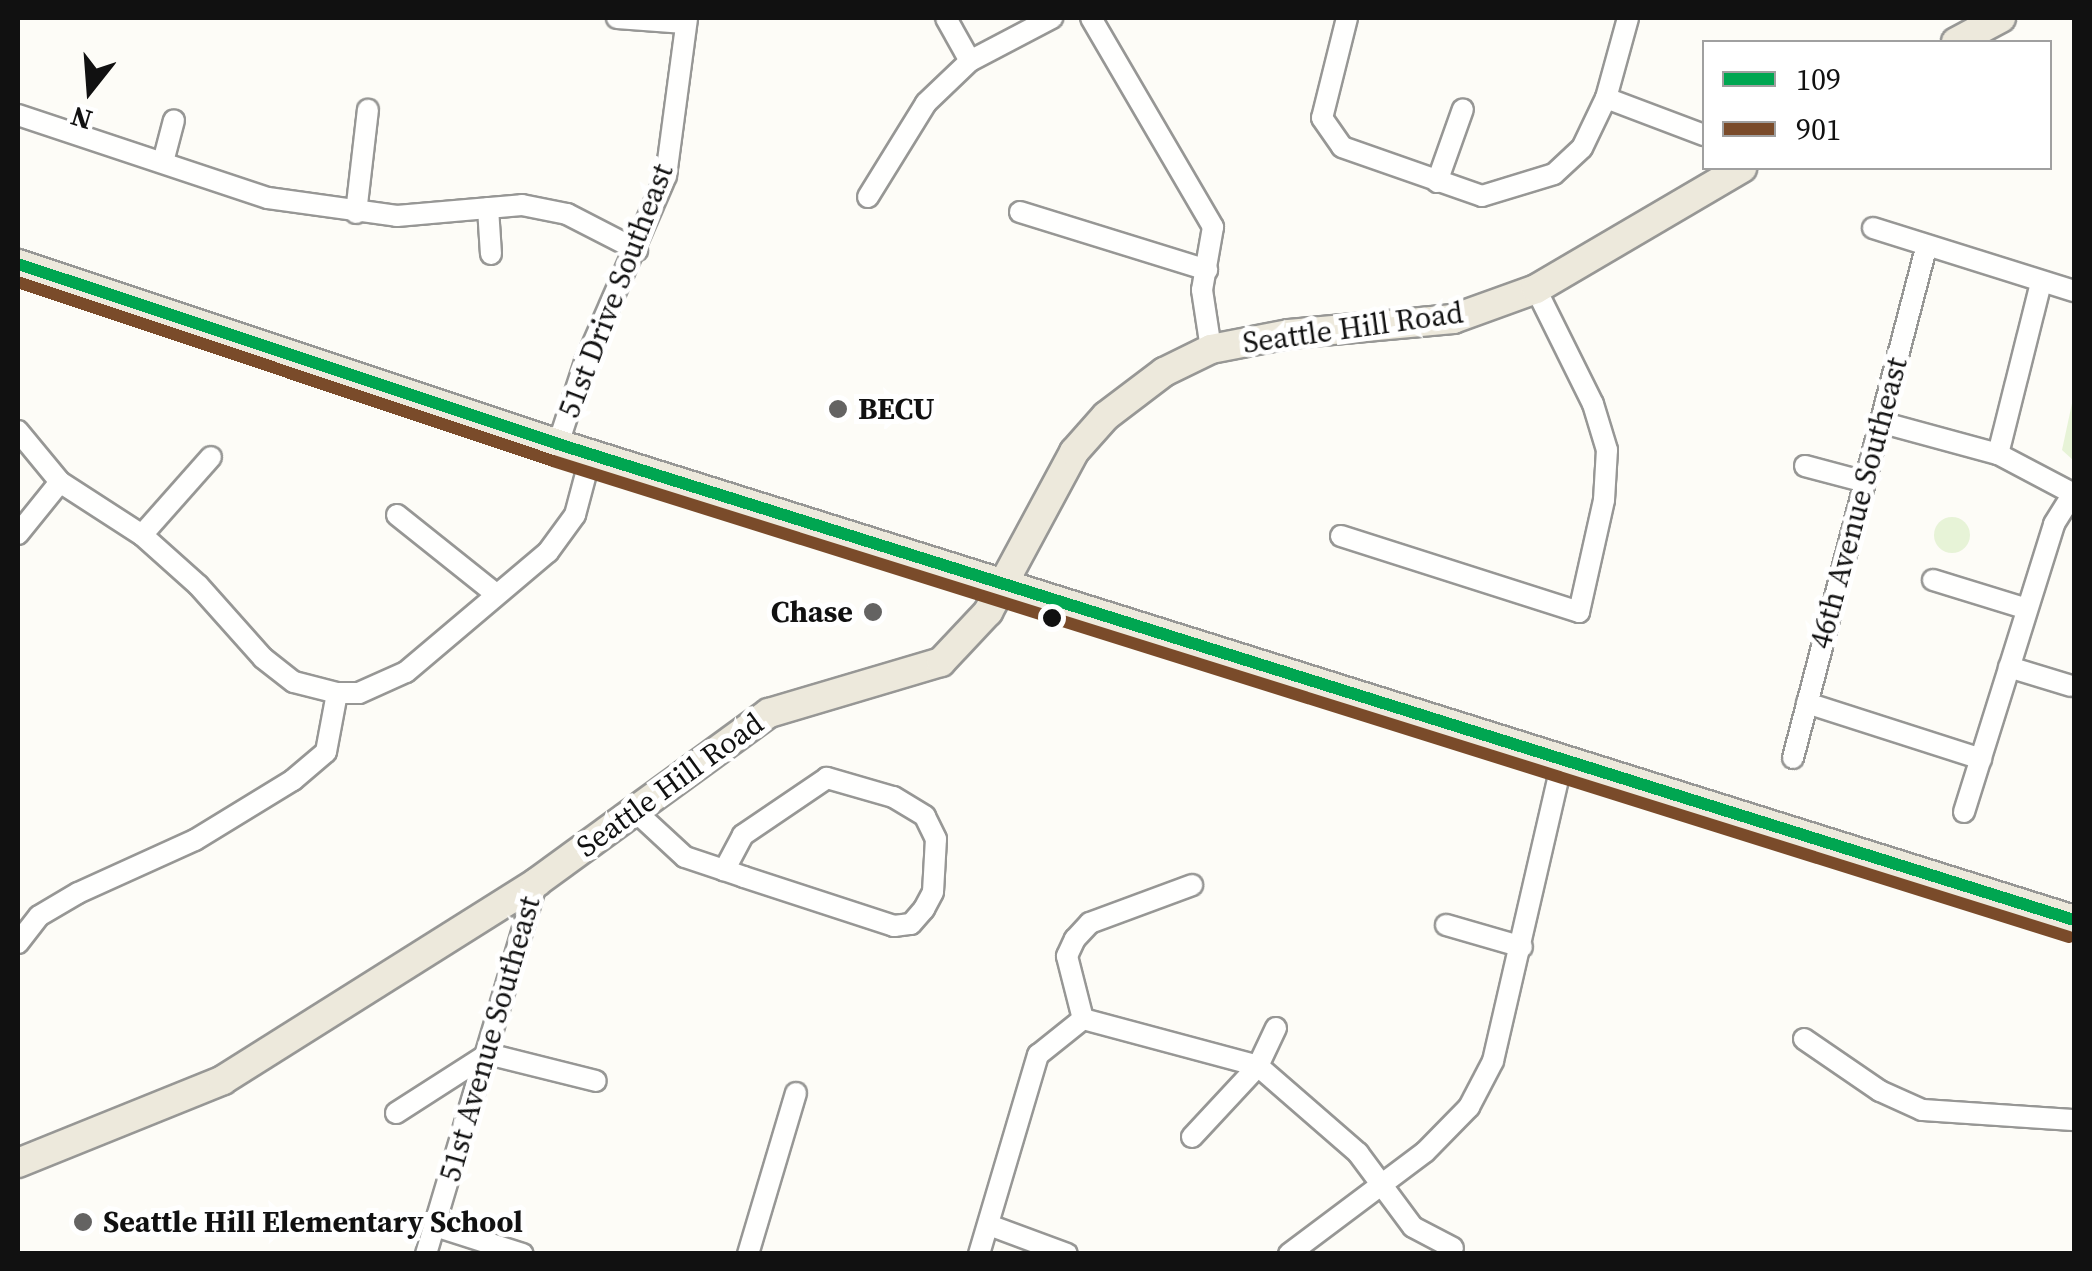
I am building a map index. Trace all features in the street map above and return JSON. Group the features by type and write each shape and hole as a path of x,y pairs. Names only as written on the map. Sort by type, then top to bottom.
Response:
{"main road":[{"path":"1960,40 2001,18"},
{"name":"Seattle Hill Road","path":"18,1163 223,1080 536,882 769,712 941,662 965,641 1006,582 1040,508 1095,428 1164,372 1211,350 1289,334 1453,320 1536,289 1732,170"},
{"path":"18,264 558,444 592,451 1006,582 1562,763 2074,920"}],"street":[{"path":"616,18 686,20"},
{"path":"946,18 970,62"},
{"path":"868,197 907,128 970,62 1052,18"},
{"path":"1091,18 1198,190 1214,227 1202,290 1211,350"},
{"path":"1347,18 1322,118 1342,147 1482,196 1554,174 1582,148 1606,98 1628,18"},
{"name":"51st Drive Southeast","path":"558,444 585,362 666,176 686,20"},
{"path":"1606,98 1702,134"},
{"path":"1438,182 1463,109"},
{"path":"356,213 368,110"},
{"path":"18,115 268,198 356,213 488,208 568,214 637,250"},
{"path":"164,162 174,120"},
{"path":"488,208 491,254"},
{"path":"1020,212 1207,270"},
{"path":"1873,228 2074,292"},
{"name":"46th Avenue Southeast","path":"1793,758 1926,248"},
{"path":"1998,454 2041,282"},
{"path":"1341,536 1579,612 1604,500 1608,450 1593,404 1536,289"},
{"path":"1880,422 1998,454 2074,493 2054,524 1964,812"},
{"path":"18,431 60,482 142,534 263,658 294,682 337,692 326,752 293,780 194,840 78,892 39,916 18,943"},
{"name":"51st Drive Southeast","path":"337,692 360,692 406,672 548,552 575,515 592,451"},
{"path":"142,534 211,457"},
{"path":"1805,466 1865,482"},
{"path":"18,534 60,482"},
{"path":"397,516 496,594"},
{"path":"1934,580 2027,609"},
{"path":"2009,667 2071,686"},
{"path":"1807,703 1981,759"},
{"path":"1289,1254 1425,1152 1470,1107 1493,1061 1562,763"},
{"path":"634,810 686,857 724,870 894,926 911,924 933,892 933,826 893,796 840,778 814,782 743,835 724,870"},
{"name":"51st Avenue Southeast","path":"426,1254 536,882"},
{"path":"1083,1019 1067,956 1075,940 1090,922 1192,885"},
{"path":"1446,925 1522,946"},
{"path":"1083,1019 1258,1066 1382,1182 1413,1227 1453,1248"},
{"path":"979,1254 1038,1055 1083,1019"},
{"path":"1192,1137 1258,1066 1276,1028"},
{"path":"1804,1039 1880,1091 1922,1110 2074,1120"},
{"path":"396,1113 488,1054 596,1081"},
{"path":"748,1254 796,1093"},
{"path":"435,1226 523,1254"},
{"path":"989,1226 1067,1254"}],"green space":[{"path":"2074,394 2074,461 2062,450"},
{"path":"1952,517 1964,523 1970,535 1964,547 1952,553 1940,547 1934,535 1940,523"}],"transit line":[{"name":"109","path":"18,264 558,444 2074,920"},
{"name":"901","path":"18,282 553,461 2069,937"}],"place":[{"name":"BECU","path":"838,409"},
{"name":"Chase","path":"873,612"},
{"name":"Seattle Hill Elementary School","path":"83,1222"}]}
